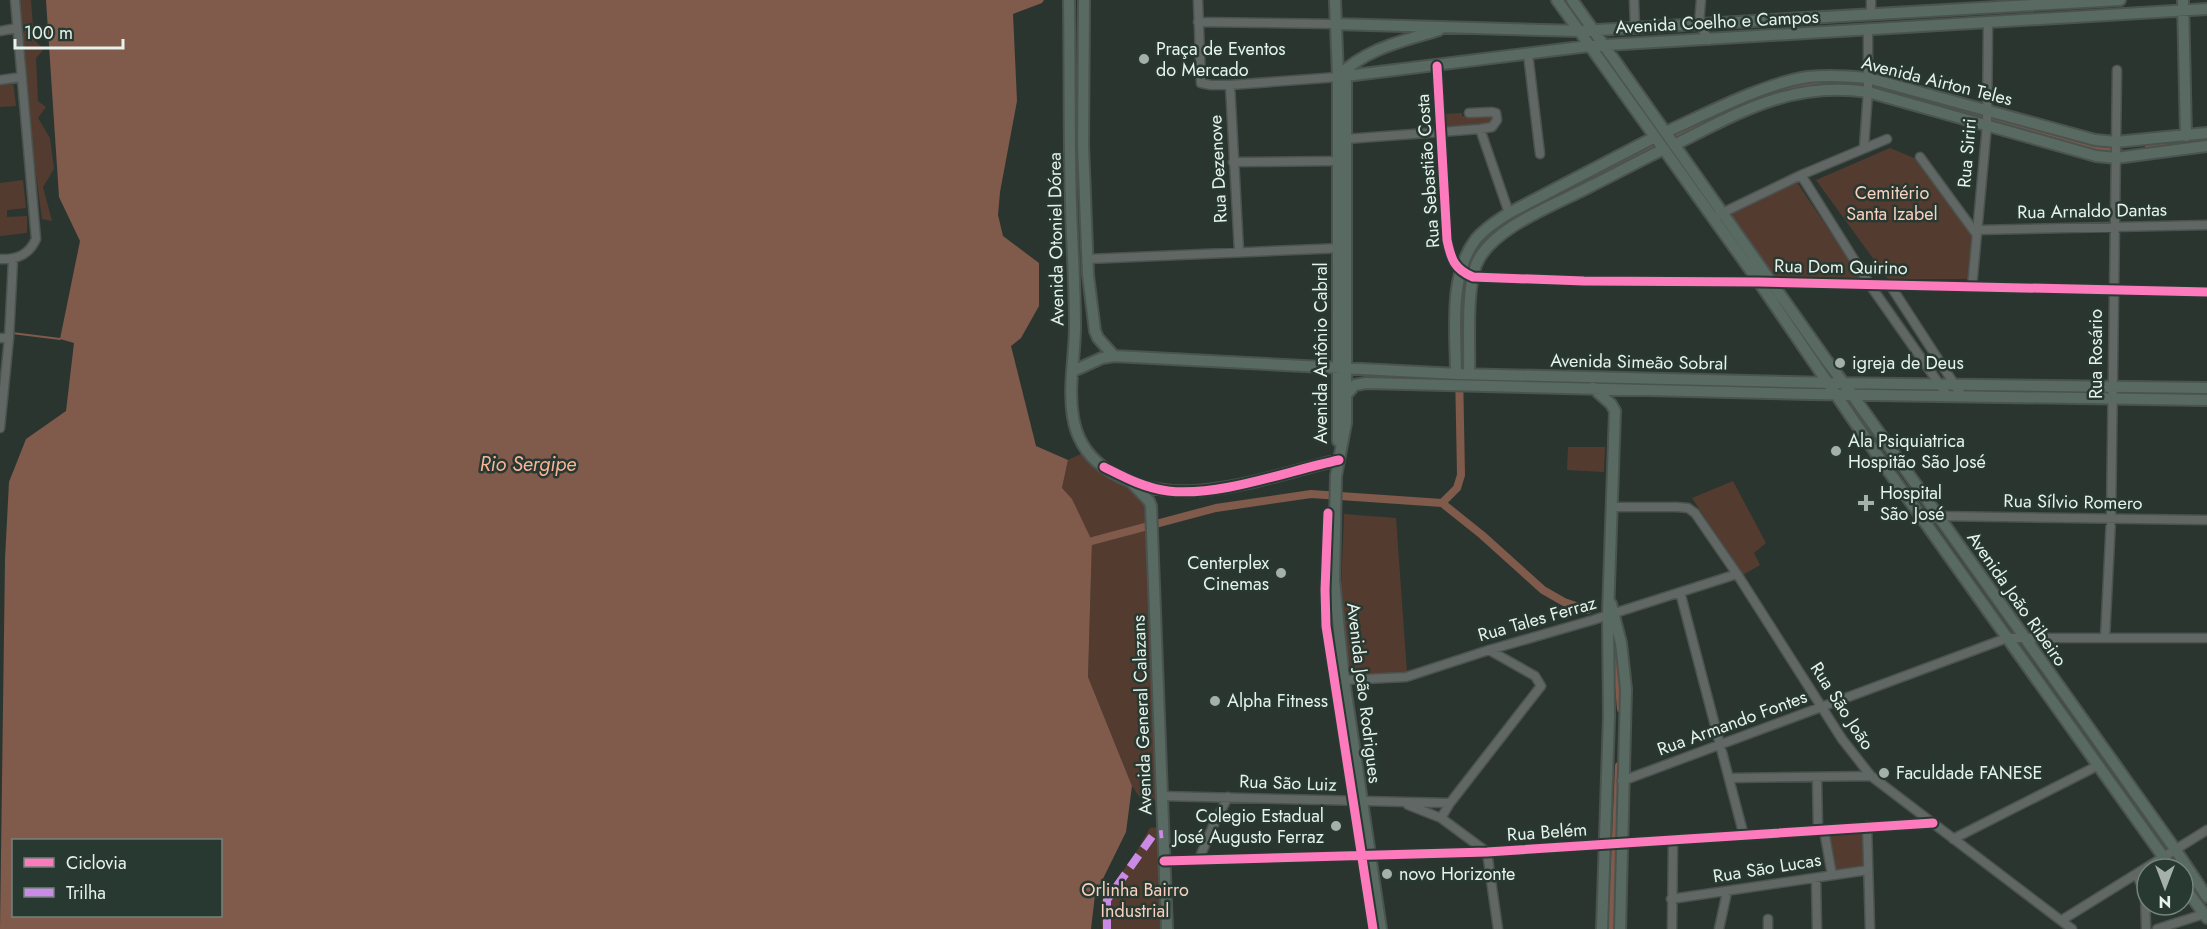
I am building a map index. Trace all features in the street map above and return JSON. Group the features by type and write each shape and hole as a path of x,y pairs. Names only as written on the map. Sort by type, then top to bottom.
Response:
{"main road":[{"name":"Avenida Otoniel Dórea","path":"1069,0 1075,326 1072,403 1076,430 1087,451 1104,467 1128,480"},
{"name":"Avenida Otoniel Dórea","path":"1084,0 1083,145 1088,259 1095,332 1114,356"},
{"path":"1335,0 1335,24 1342,76"},
{"path":"1557,0 1589,46 1665,141"},
{"path":"1572,0 1604,45 1665,141"},
{"name":"Avenida Coelho e Campos","path":"1335,24 1580,31 1871,14 1990,3 2120,0"},
{"path":"2183,5 2186,136"},
{"name":"Avenida Coelho e Campos","path":"1342,76 1589,46 1988,22 2183,5 2207,9"},
{"path":"1342,76 1349,66 1365,55 1450,27"},
{"name":"Avenida Antônio Cabral","path":"1341,248 1346,139 1342,76"},
{"name":"Avenida Antônio Cabral","path":"1339,460 1341,248 1338,161 1342,76"},
{"name":"Avenida Airton Teles","path":"1461,379 1472,276 1481,255 1496,239 1528,218 1723,106 1791,81 1807,77 1837,76 1868,79 2085,139 2116,144 2207,132"},
{"name":"Avenida Airton Teles","path":"1461,379 1457,297 1461,271 1476,239 1491,225 1509,213 1665,141 1790,94 1830,89 1868,92 2096,156 2116,157 2207,146"},
{"name":"Avenida João Ribeiro","path":"1665,141 1717,215 1759,282 1835,394 2163,857"},
{"name":"Avenida João Ribeiro","path":"1717,215 1771,282 1851,393 2207,897"},
{"name":"Avenida Simeão Sobral","path":"1073,371 1102,358 1114,356 1623,389 1962,396 2113,393 2207,388"},
{"name":"Avenida Antônio Cabral","path":"1339,460 1346,423 1341,369"},
{"name":"Avenida Simeão Sobral","path":"1345,396 1350,389 1362,383 1414,384 1461,379 1670,379 1955,385 2207,400"},
{"path":"1623,389 1635,383 1660,383 1670,379"},
{"path":"1593,388 1611,404 1615,411"},
{"name":"Avenida Simeão Sobral","path":"1611,614 1609,600 1615,411 1623,389"},
{"path":"1128,480 1167,490 1207,490 1339,460"},
{"name":"Avenida João Rodrigues","path":"1339,460 1336,476 1334,580 1344,680 1381,929"},
{"name":"Avenida General Calazans","path":"1128,480 1150,503 1152,526 1167,929"},
{"path":"1611,614 1622,643 1626,688 1620,844 1620,929"},
{"path":"1603,921 1611,614"},
{"path":"2195,901 2206,915"},
{"path":"1603,921 1619,906"}],"street":[{"path":"0,259 13,260 24,255 32,248 36,239 15,0"},
{"path":"1198,0 1201,83 1230,85 1342,76"},
{"path":"1634,0 1635,27"},
{"path":"1701,0 1699,24 1708,40"},
{"path":"1871,0 1871,14"},
{"name":"Avenida Coelho e Campos","path":"1198,22 1335,24"},
{"name":"Rua Siriri","path":"1972,287 1987,124 1988,22"},
{"path":"0,31 17,28"},
{"path":"1864,147 1868,92 1868,30"},
{"path":"1528,54 1540,154"},
{"name":"Rua Sebastião Costa","path":"1437,66 1447,240 1452,259 1461,271"},
{"name":"Rua Rosário","path":"2105,638 2113,393 2112,289 2117,70"},
{"path":"0,80 21,76"},
{"name":"Rua Dezenove","path":"1230,85 1239,251"},
{"path":"1346,139 1480,129 1495,125 1497,120 1496,113 1469,113"},
{"path":"1480,129 1509,213"},
{"path":"1717,215 1801,175 1887,139"},
{"path":"1920,158 1977,232"},
{"path":"1233,162 1338,161"},
{"path":"1801,175 1870,285 1947,395"},
{"name":"Rua Arnaldo Dantas","path":"1977,232 2207,225"},
{"path":"1088,259 1341,248"},
{"path":"0,428 13,260"},
{"name":"Rua Dom Quirino","path":"1461,271 1472,276 1584,281 1771,282 2207,292"},
{"path":"1890,285 1962,396"},
{"path":"0,328 8,334"},
{"name":"Rua São João","path":"1612,507 1688,508 1697,516 1737,574 1850,751 1871,776 2072,929"},
{"path":"1925,522 1938,516"},
{"name":"Rua Sílvio Romero","path":"1938,516 2207,520"},
{"name":"Rua Tales Ferraz","path":"1344,680 1406,677 1737,574"},
{"path":"1680,592 1744,836"},
{"name":"Rua Armando Fontes","path":"1622,782 2007,638 2207,638"},
{"path":"1441,818 1450,803 1540,690 1541,682 1535,676 1489,650"},
{"path":"1953,838 2099,765"},
{"path":"1730,778 1871,776"},
{"path":"1817,778 1821,830 1832,875"},
{"name":"Rua São Luiz","path":"1161,796 1450,803"},
{"path":"1199,859 1228,797"},
{"path":"1401,802 1441,818 1487,852 1498,929"},
{"name":"Rua Belém","path":"1164,861 1487,852 1933,823"},
{"path":"1867,826 1870,929"},
{"path":"2163,857 2207,830"},
{"path":"1672,929 1673,841"},
{"name":"Rua São Lucas","path":"1671,899 1868,870"},
{"path":"2062,920 2135,875"},
{"path":"1816,878 1817,929"},
{"path":"1719,929 1727,892"},
{"path":"2157,929 2206,915"},
{"path":"1768,919 1768,929"}],"green space":[{"path":"18,0 31,0 34,40 44,49 36,58 38,101 46,107 38,118 50,138 54,169 43,187 52,221 42,219 32,145"},
{"path":"13,82 16,106 0,107 0,84"},
{"path":"1462,113 1462,116 1494,114 1495,124 1445,129 1443,114"},
{"name":"Cemitério Santa Izabel","path":"1890,148 1921,161 1973,238 1970,279 1888,279 1816,180"},
{"path":"23,180 26,208 7,210 7,217 27,216 27,233 0,236 0,183"},
{"path":"1796,181 1862,279 1776,277 1731,214"},
{"path":"1568,447 1605,447 1604,472 1567,470"},
{"path":"1087,451 1149,501 1161,796 1146,807 1132,786 1088,677 1092,541 1062,488 1068,460"},
{"path":"1733,481 1766,543 1754,553 1760,565 1743,575 1692,498"},
{"path":"1344,514 1396,518 1407,673 1351,673 1341,591"},
{"name":"Orlinha Bairro Industrial","path":"1158,827 1163,929 1102,929 1100,902 1135,854 1150,828"},
{"path":"1865,832 1867,869 1830,873 1826,837"}],"water":[{"name":"Rio Sergipe","path":"46,0 1044,0 1042,3 1013,14 1017,101 1000,192 998,215 1003,236 1039,263 1039,306 1021,338 1011,346 1036,446 1068,460 1062,488 1072,499 1092,541 1088,677 1132,786 1126,832 1095,895 1091,929 0,929 5,559 9,482 26,439 66,411 74,343 60,339 80,241 59,197"}],"waterway":[{"path":"1728,109 1787,87 1821,82 1860,85 1944,104 2101,150 2120,153"},
{"path":"1503,222 1717,114"},
{"path":"2149,148 2207,141"},
{"path":"1475,249 1494,230"},
{"path":"1460,339 1461,294"},
{"path":"12,333 60,339"},
{"path":"1442,503 1457,488 1461,475 1459,369"},
{"path":"1092,541 1216,508 1311,494 1442,503 1482,535 1543,590 1564,602 1588,610"},
{"path":"1615,639 1621,709"},
{"path":"1612,929 1619,766"}],"marked path":[{"path":"1107,929 1107,900 1153,835 1163,834"}],"cycle path":[{"path":"1437,66 1447,240 1454,263 1461,271 1473,277 2207,292"},
{"path":"1104,467 1134,482 1168,491 1188,492 1231,487 1339,460"},
{"path":"1328,513 1326,626 1373,929"},
{"path":"1164,861 1487,852 1933,823"}],"place":[{"name":"Praça de Eventos do Mercado","path":"1144,59"},
{"name":"igreja de Deus","path":"1840,363"},
{"name":"Ala Psiquiatrica Hospitão São José","path":"1836,451"},
{"name":"Hospital São José","path":"1866,503"},
{"name":"Centerplex Cinemas","path":"1281,573"},
{"name":"Alpha Fitness","path":"1215,701"},
{"name":"Faculdade FANESE","path":"1884,773"},
{"name":"Colegio Estadual José Augusto Ferraz","path":"1336,826"},
{"name":"novo Horizonte","path":"1387,874"}]}
